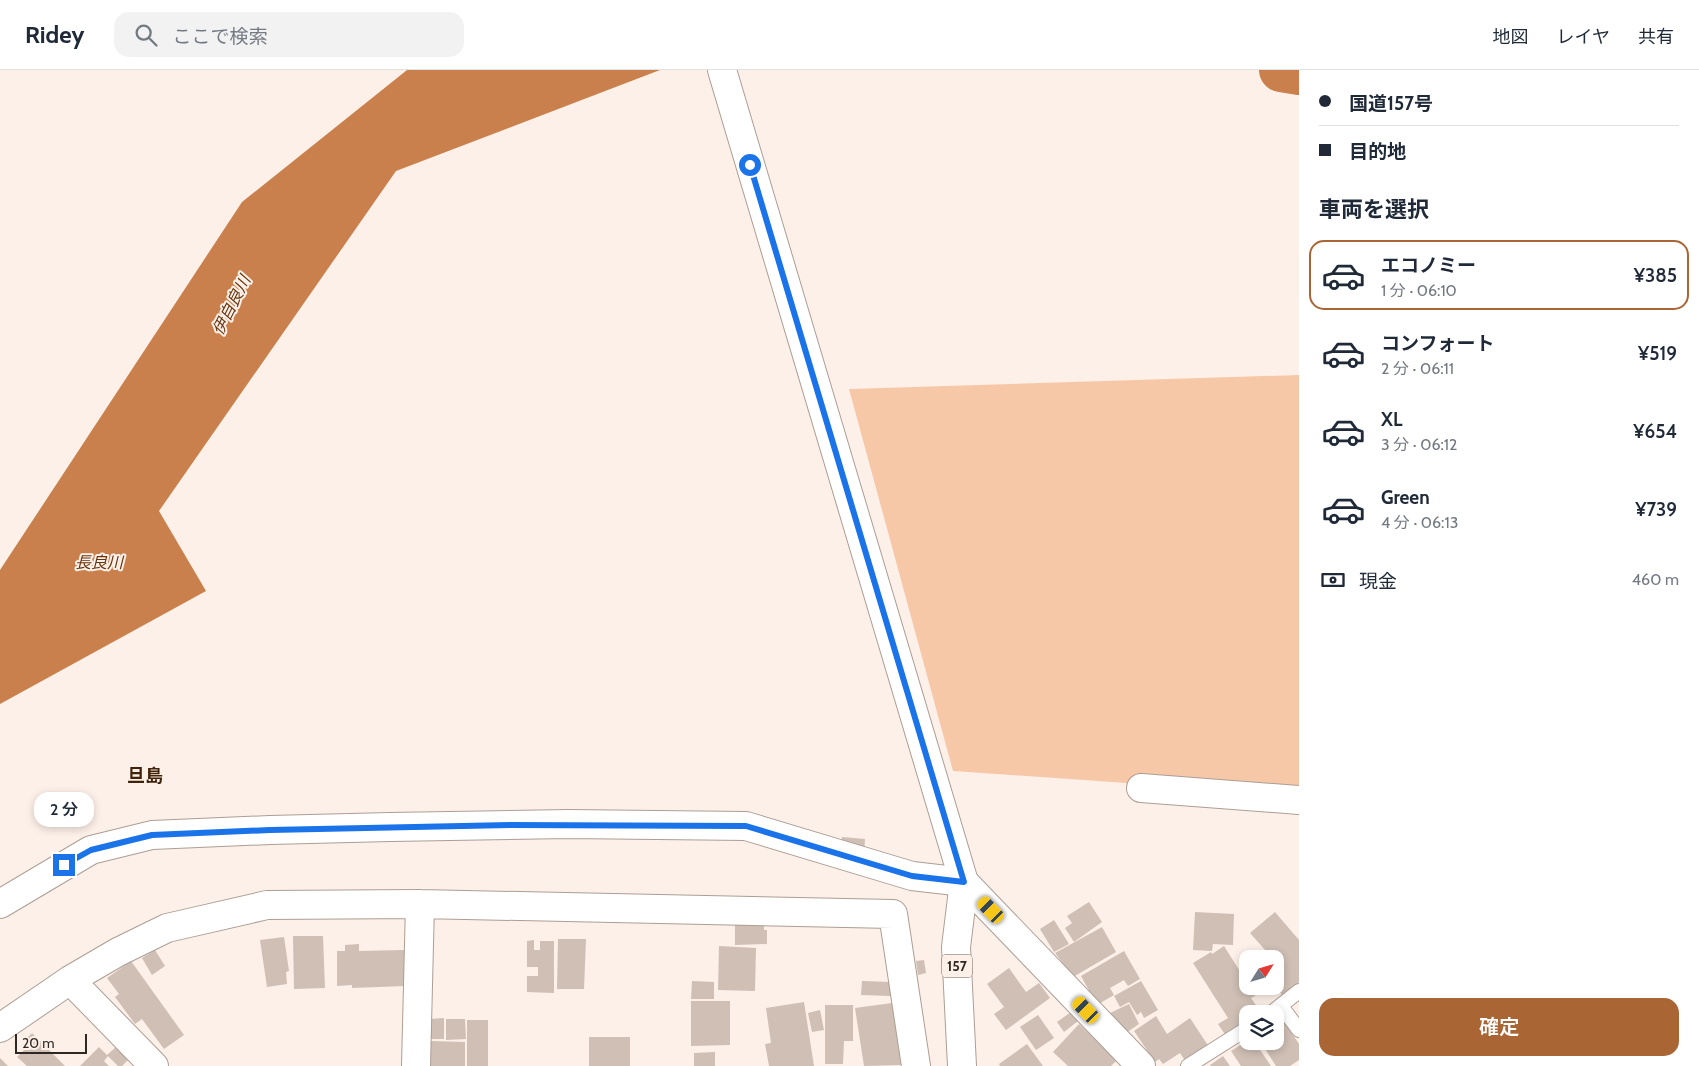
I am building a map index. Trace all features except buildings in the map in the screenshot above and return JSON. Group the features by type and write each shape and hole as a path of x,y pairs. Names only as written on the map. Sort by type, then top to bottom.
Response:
{"main road":[{"name":"157","path":"722,70 961,874 956,948 962,1066"},
{"path":"1141,788 1299,800"},
{"path":"0,904 91,850 152,835 340,828 569,824 746,826 912,876 961,874 1140,1066"},
{"path":"416,1066 420,904"},
{"path":"0,1028 70,980 118,952 167,928 267,905 420,904 893,914 916,1066"},
{"path":"70,980 154,1066"}],"lane":[{"path":"1281,1005 1299,991"},
{"path":"1284,1018 1299,1030"},
{"path":"1188,1066 1239,1034"}],"shaded area":[{"path":"1299,375 1299,795 953,771 849,389"}],"water":[{"name":"長良川","path":"407,70 660,70 396,171 159,511 206,591 0,704 0,570 242,202"}],"waterway":[{"name":"伊自良川","path":"1281,70 1299,73"}],"district":[{"name":"旦島","path":"145,776"}],"route":[{"path":"64,865 91,850 152,835 270,830 569,824 746,826 912,876 964,882 750,165"}]}
